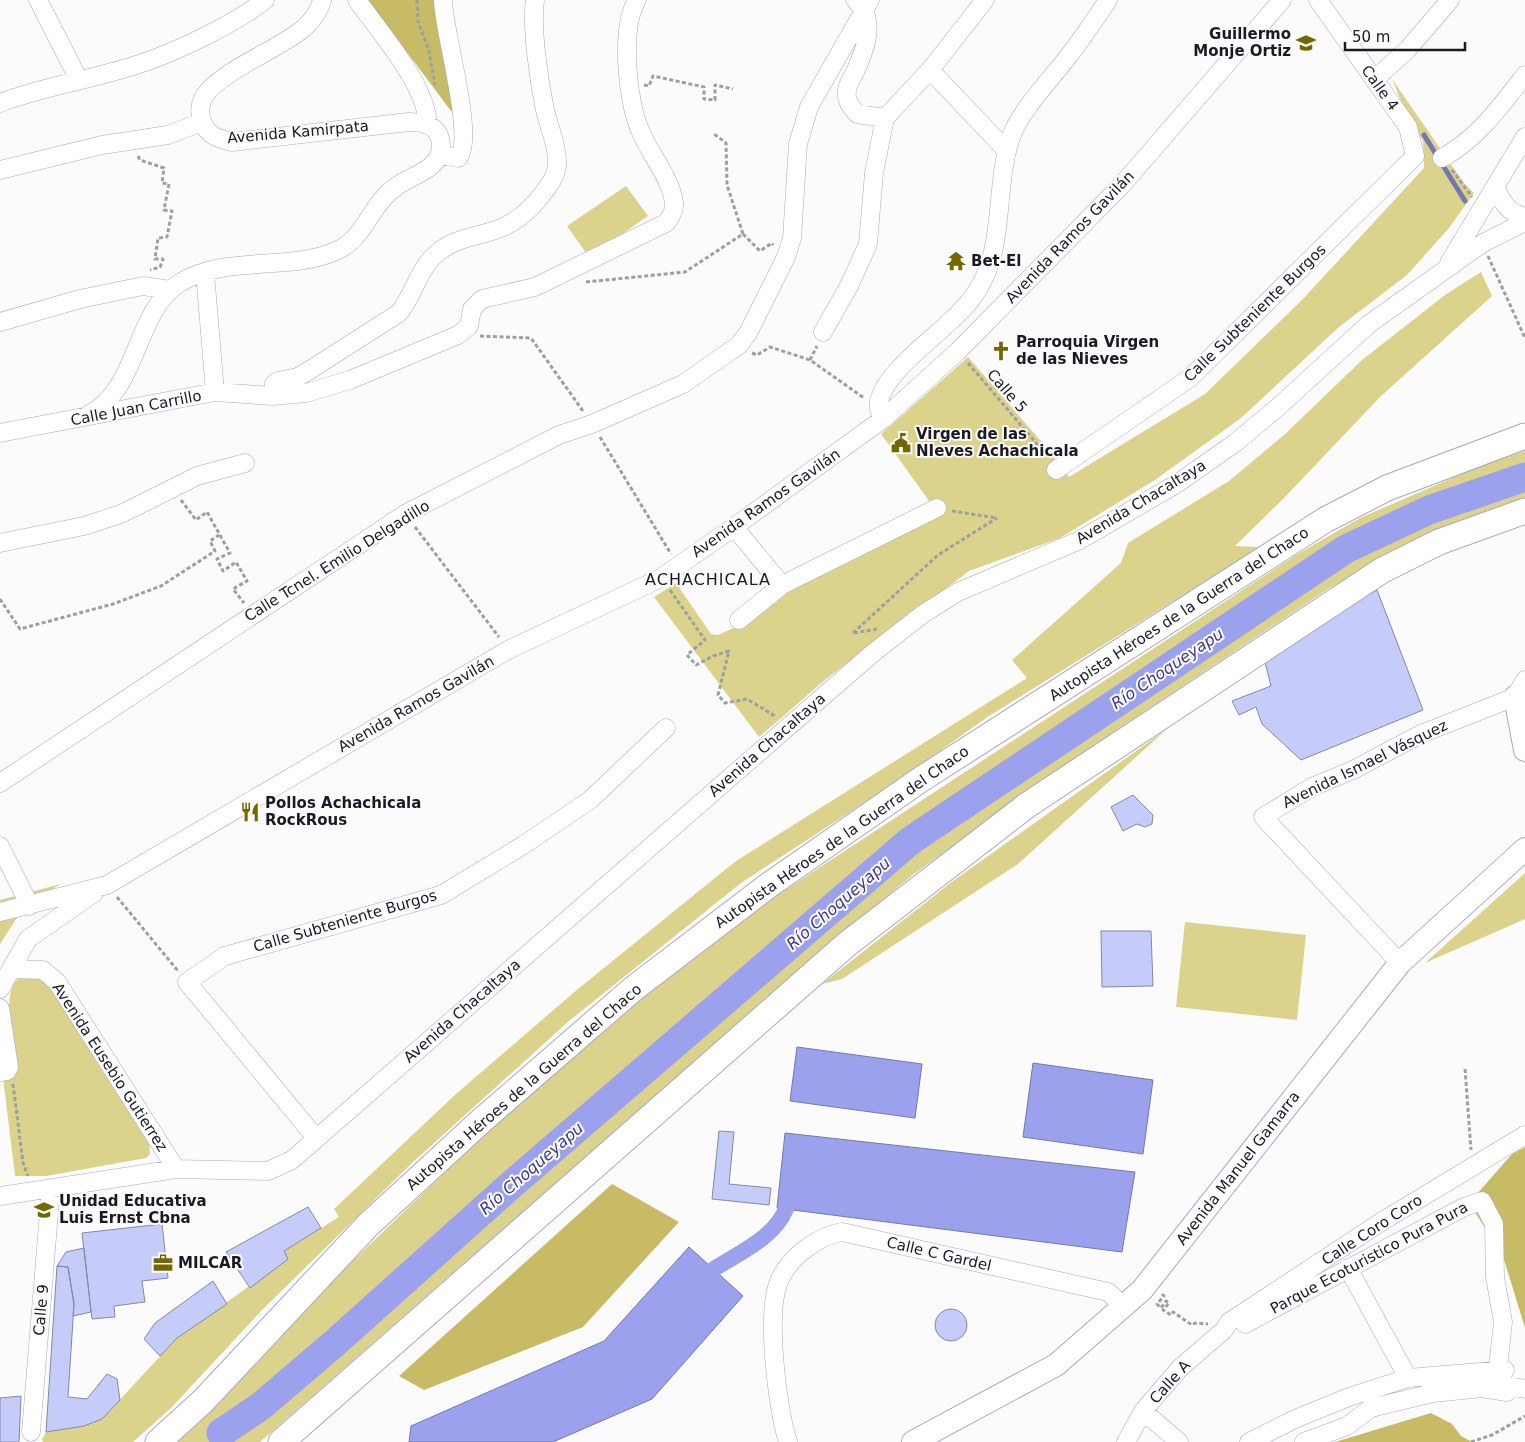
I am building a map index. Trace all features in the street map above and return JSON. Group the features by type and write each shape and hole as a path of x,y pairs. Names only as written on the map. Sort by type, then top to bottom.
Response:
{"highway":[{"name":"Autopista Héroes de la Guerra del Chaco","path":"158,1442 203,1401 368,1224 481,1121 633,989 769,885 920,780 1325,520 1387,488 1525,436"},
{"path":"281,1442 846,945 1026,806 1381,571 1438,542 1525,511"}],"main road":[{"path":"1522,690 1525,750"},
{"name":"Avenida Manuel Gamarra","path":"913,1442 1050,1369 1142,1290 1400,963 1525,849"}],"street":[{"path":"38,0 79,80"},
{"path":"0,103 23,94 137,65 200,38 265,0"},
{"path":"0,170 102,145 168,134 202,122 201,107 205,95 222,79 302,30 319,11 322,0"},
{"path":"82,418 102,408 127,372 158,304 170,290 188,279 205,273 236,267 297,260 340,249 355,238 385,195 406,180 432,166 440,155 441,142 437,132 431,125 423,122 427,117 426,107 416,86 357,0"},
{"path":"440,155 458,158 464,145 456,76 443,0"},
{"path":"273,396 274,384 278,381 298,376 313,368 399,313 409,300 428,261 449,244 468,236 488,232 512,222 540,198 552,182 558,163 541,82 533,13 535,0"},
{"name":"Calle Juan Carrillo","path":"0,433 215,392 273,396 306,393 350,380 458,335 469,326 472,309 482,299 535,286 666,223 674,213 675,203 670,187 639,130 632,105 626,36 632,8 637,0"},
{"path":"823,332 850,284 868,244 874,173 886,118 930,70 985,0"},
{"path":"883,420 879,411 880,401 891,379 957,317 983,282 994,243 1007,151 1012,134 1033,102 1072,52 1108,0"},
{"name":"Avenida Ramos Gavilán","path":"0,912 30,906 107,885 508,650 661,578 734,527 883,420 958,351 1121,186 1282,0"},
{"name":"Calle 4","path":"1318,0 1408,127 1415,156"},
{"path":"1374,80 1408,49 1450,0"},
{"path":"863,3 868,21 864,54 846,90 849,104 858,114 886,118"},
{"name":"Calle Tcnel. Emilio Delgadillo","path":"0,783 405,514 559,435 592,424 683,384 739,345 748,333 786,257 792,238 798,144 809,107 863,3"},
{"path":"930,70 1007,151"},
{"path":"1442,158 1456,150 1488,121 1525,75"},
{"name":"Avenida Kamirpata","path":"202,122 212,136 232,142 423,122"},
{"path":"1444,271 1525,137"},
{"name":"Calle Subteniente Burgos","path":"1056,470 1190,378 1415,156"},
{"path":"1496,187 1504,206 1516,214 1525,217"},
{"name":"Avenida Chacaltaya","path":"0,1196 176,1169 268,1171 292,1160 873,653 958,592 1080,540 1178,483 1235,443 1270,414 1369,324 1483,243 1525,222"},
{"path":"205,273 215,392"},
{"path":"0,322 80,299 143,286 170,290"},
{"path":"0,544 121,514 197,476 246,463"},
{"path":"739,620 782,585 937,508"},
{"path":"734,527 782,585"},
{"name":"Avenida Ismael Vásquez","path":"1400,963 1263,817 1312,787 1353,770 1421,734 1522,690"},
{"name":"Calle Subteniente Burgos","path":"187,982 226,956 441,895 522,846 590,800 666,728"},
{"path":"0,846 30,906"},
{"path":"0,989 22,948 36,932 107,885"},
{"name":"Avenida Eusebio Gutierrez","path":"11,969 43,970 57,982 176,1169"},
{"path":"187,982 316,1138"},
{"path":"0,1008 9,1067 4,1071"},
{"name":"Calle Coro Coro","path":"1224,1330 1230,1322 1381,1222 1525,1135"},
{"name":"Calle 9","path":"31,1432 51,1188"},
{"name":"Parque Ecoturistico Pura Pura","path":"1224,1330 1233,1331 1464,1206 1482,1201 1494,1224 1495,1277 1503,1322 1496,1377"},
{"name":"Calle C Gardel","path":"788,1442 777,1381 774,1337 775,1292 788,1266 800,1254 822,1238 842,1232 1108,1292 1117,1298 1124,1307"},
{"path":"1348,1268 1408,1378"},
{"name":"Calle A","path":"1126,1442 1143,1411 1180,1368 1224,1330"},
{"path":"1249,1442 1294,1419 1349,1396 1408,1378 1496,1377 1525,1388"},
{"path":"1304,1442 1347,1426 1371,1408 1433,1393 1482,1388 1525,1396"},
{"path":"1143,1411 1179,1442"}],"path":[{"path":"418,0 418,21 429,51 435,86"},
{"path":"642,84 649,86 653,76 704,87 704,99 714,100 714,85 733,89"},
{"path":"714,134 726,143 727,185 743,234 760,251 772,243 776,253 786,257"},
{"path":"131,141 140,160 164,168 162,183 169,184 164,210 172,212 167,237 158,238 155,259 163,259 160,267 144,272 143,286"},
{"path":"582,282 685,272 743,234"},
{"path":"1483,243 1525,338"},
{"path":"739,345 757,355 770,347 810,360 862,397 880,401"},
{"name":"Calle 5","path":"958,351 1031,435 1056,470"},
{"path":"172,488 196,520 207,512 230,553 217,559 223,571 236,562 247,581 233,588 252,614"},
{"path":"853,633 938,555 997,518 937,508"},
{"path":"405,514 508,650"},
{"path":"0,599 20,629 113,604 160,586 215,550 210,541 219,535"},
{"path":"661,578 705,640 687,655 696,665 713,656 729,651 718,695 724,703 747,699 789,726"},
{"path":"107,885 187,982"},
{"path":"1464,1069 1469,1145 1475,1165"},
{"path":"4,1071 12,1079 23,1163 28,1177"},
{"path":"1157,1297 1160,1293 1164,1296 1157,1304 1161,1308 1166,1301 1170,1303 1163,1310 1171,1315 1173,1312 1192,1325 1195,1323 1215,1324 1224,1330"},
{"path":"1471,1442 1492,1435 1525,1416"}],"shaded area":[{"path":"368,0 435,0 463,127"},
{"path":"1392,79 1464,183 1474,193 1449,228 1407,275 1339,327 1241,418 1155,480 1060,538 969,571 826,679 759,737 654,597 676,583 711,634 718,635 742,624 784,591 937,512 881,434 968,357 1046,447 1069,477 1205,394 1301,301 1424,168 1423,141 1403,106"},
{"path":"626,186 648,216 589,257 567,226"},
{"path":"1481,272 1492,296 1380,397 1284,498 1235,546 1260,547 986,718 899,780 741,883 569,1021 412,1163 261,1311 171,1408 133,1442 43,1442 42,1440 46,1432 84,1426 102,1419 177,1338 287,1259 284,1251 339,1217 334,1209 457,1093 578,989 736,861 1027,678 1012,660 1121,563 1128,543 1229,481 1284,435 1362,360 1445,295"},
{"path":"1525,451 1525,470 1418,507 1342,541 1161,657 902,834 726,984 291,1366 210,1431 218,1442 174,1442 201,1421 311,1301 491,1128 644,997 773,898 1296,555 1360,518 1480,466"},
{"path":"1525,488 1525,502 1393,553 1328,589 1118,729 915,873 804,965 260,1442 225,1442 260,1418 915,851 1337,568 1434,519"},
{"path":"1167,729 1018,864 842,979 822,984 953,881"},
{"path":"1525,873 1525,919 1425,963"},
{"path":"61,884 26,904 0,944 0,900"},
{"path":"1185,922 1306,935 1297,1020 1176,1007"},
{"path":"39,976 50,985 149,1144 150,1154 146,1158 46,1176 15,1176 3,1077 16,1070 9,1020 9,1006 14,983 20,978"},
{"path":"1525,1147 1525,1328 1503,1256 1469,1203 1512,1154"},
{"path":"612,1184 679,1222 583,1327 424,1390 399,1376"},
{"path":"1431,1413 1452,1424 1461,1436 1472,1442 1335,1442"}],"water":[{"path":"797,1047 922,1064 915,1118 790,1101"},
{"path":"1033,1063 1153,1080 1143,1154 1023,1137"},
{"path":"785,1133 1135,1172 1122,1252 777,1208"},
{"path":"689,1247 743,1296 652,1399 553,1442 409,1442 411,1426 604,1341"}],"building":[{"path":"1377,590 1423,710 1301,760 1262,724 1256,707 1239,715 1232,701 1271,686 1265,662 1343,609"},
{"path":"1133,795 1153,815 1152,824 1145,827 1137,824 1123,831 1111,807"},
{"path":"1101,931 1151,931 1153,986 1102,987"},
{"path":"719,1131 734,1132 729,1184 771,1188 769,1205 712,1199"},
{"path":"308,1207 321,1228 284,1251 288,1259 250,1288 226,1252"},
{"path":"162,1224 168,1278 142,1281 145,1302 114,1306 115,1317 92,1319 82,1233"},
{"path":"84,1248 91,1312 73,1316 74,1304 68,1267 57,1266 66,1252"},
{"path":"57,1266 68,1267 74,1304 68,1397 87,1399 107,1374 117,1379 120,1400 102,1419 84,1426 46,1432"},
{"path":"213,1281 227,1304 177,1338 160,1356 144,1339 155,1323"},
{"path":"951,1309 957,1310 962,1314 966,1319 966,1331 962,1336 957,1340 951,1341 945,1340 940,1336 936,1331 935,1325 936,1319 940,1314 945,1310"},
{"path":"21,1396 19,1442 0,1442 0,1398"}],"waterway":[{"path":"1424,135 1465,201"},
{"name":"Río Choqueyapu","path":"221,1433 261,1406 337,1341 511,1185 910,841 1346,549 1429,510 1525,477"},
{"path":"714,1269 765,1237 786,1209"}],"place":[{"name":"Guillermo Monje Ortiz","path":"1306,43"},
{"name":"Bet-El","path":"956,261"},
{"name":"Parroquia Virgen de las Nieves","path":"1001,351"},
{"name":"Virgen de las NIeves Achachicala","path":"901,443"},
{"name":"Pollos Achachicala RockRous","path":"250,812"},
{"name":"Unidad Educativa Luis Ernst Cbna","path":"44,1210"},
{"name":"MILCAR","path":"163,1263"}],"district":[{"name":"ACHACHICALA","path":"708,579"}]}
